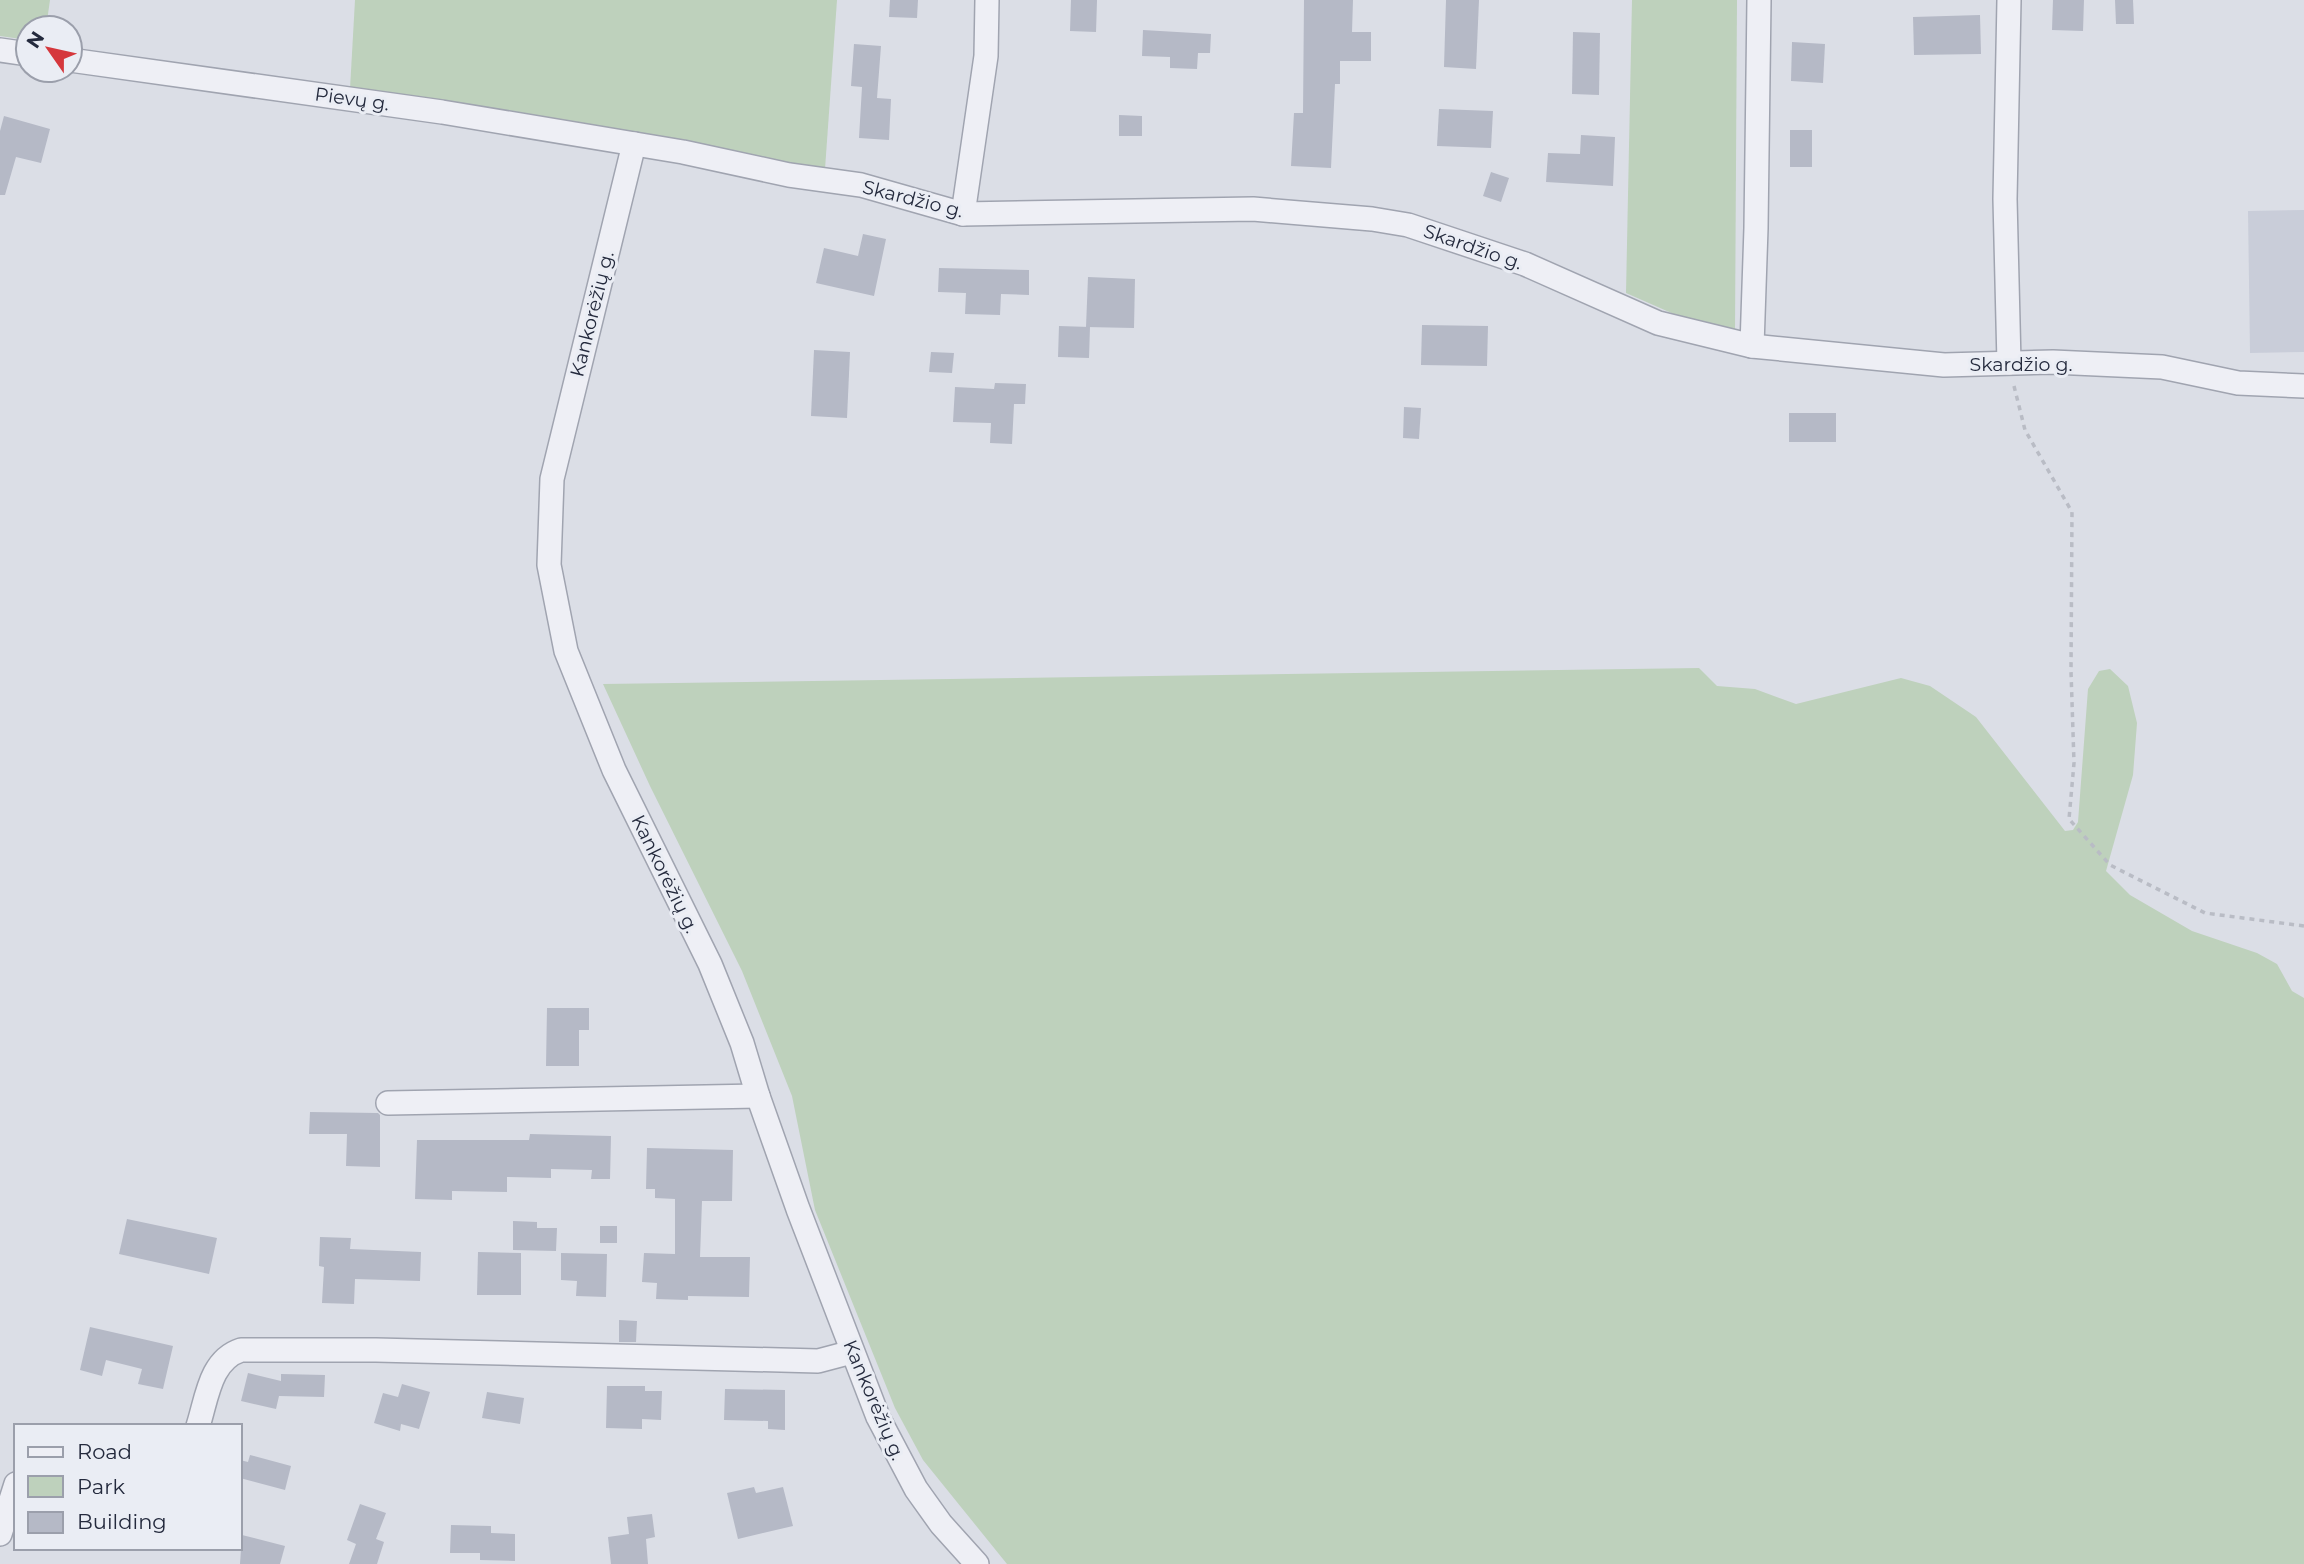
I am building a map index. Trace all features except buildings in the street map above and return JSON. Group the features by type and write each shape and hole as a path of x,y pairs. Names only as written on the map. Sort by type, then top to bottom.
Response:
{"street":[{"path":"963,214 986,56 987,0"},
{"path":"1752,345 1759,0"},
{"path":"2009,0 2005,199 2009,363"},
{"name":"Pievų g.","path":"84,62 442,112 634,144"},
{"name":"Skardžio g.","path":"634,144 789,175 862,185 963,214 1253,209 1372,219 1408,225 1525,264 1658,323 1752,345 1944,365 2053,362 2162,367 2238,383 2304,386"},
{"name":"Kankorėžių g.","path":"634,144 552,479 549,565 566,651 614,770 710,964 742,1043 758,1096 852,1352 883,1427 916,1489 941,1524 977,1564"},
{"path":"388,1103 758,1096"},
{"path":"199,1424 219,1364 228,1354 241,1350 376,1350 818,1361 852,1352"},
{"path":"0,1534 14,1490"}],"path":[{"path":"2009,363 2025,430 2072,512 2071,671 2074,764 2069,819 2110,865 2206,912 2304,926"}],"shaded area":[{"path":"2304,210 2304,352 2250,353 2248,211"}],"green space":[{"path":"0,0 50,0 48,14 14,14 14,38 0,36"},
{"path":"355,0 837,0 825,169 350,89"},
{"path":"1632,0 1737,0 1735,331 1676,315 1626,293"},
{"path":"1699,668 1717,686 1755,689 1796,704 1901,678 1930,686 1976,717 2065,831 2073,830 2078,822 2088,689 2099,671 2110,669 2128,686 2137,723 2133,775 2106,871 2130,895 2192,931 2257,953 2277,964 2292,991 2304,998 2304,1564 1007,1564 923,1460 895,1408 815,1210 792,1096 742,971 650,786 603,684"}]}
